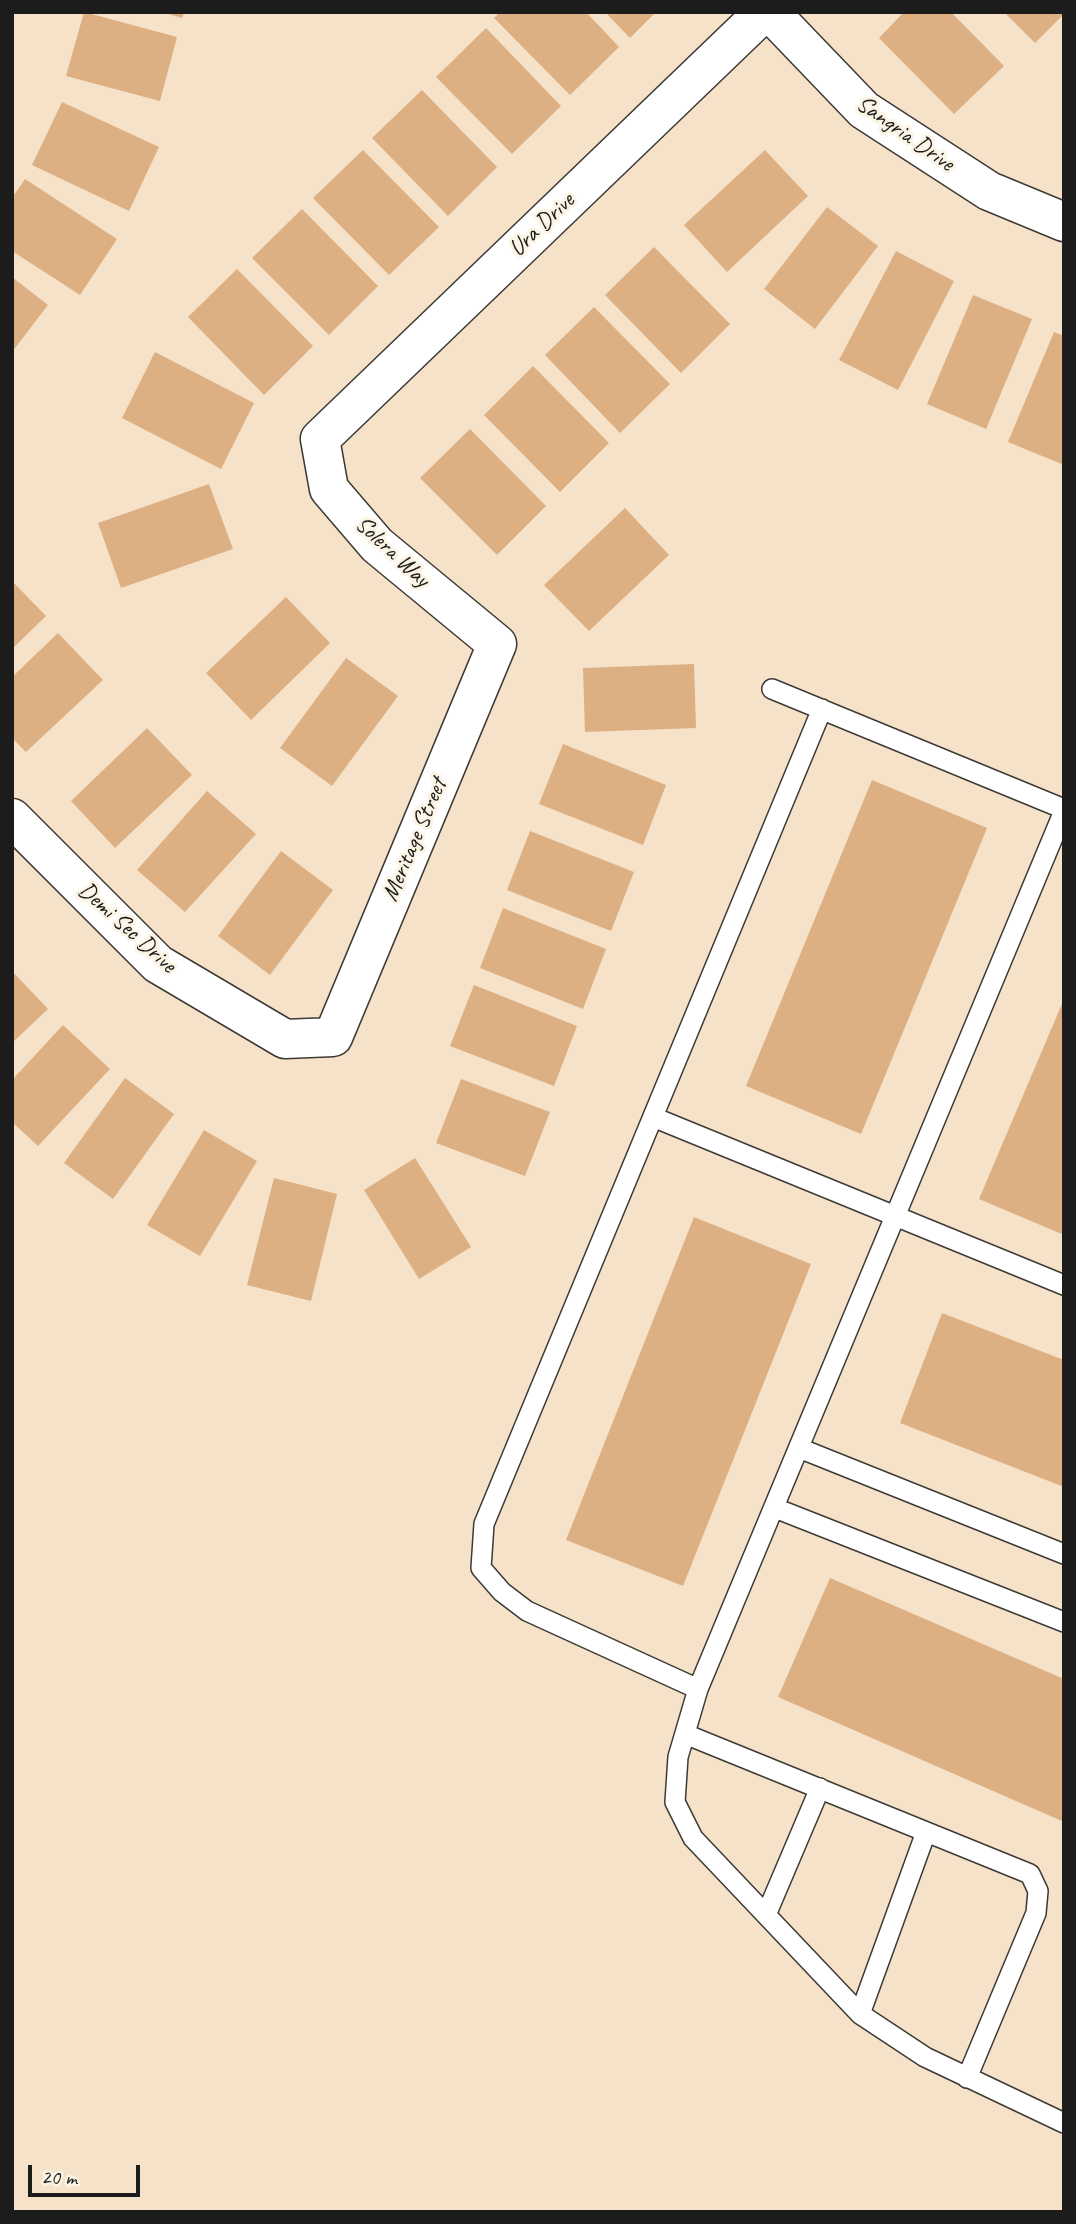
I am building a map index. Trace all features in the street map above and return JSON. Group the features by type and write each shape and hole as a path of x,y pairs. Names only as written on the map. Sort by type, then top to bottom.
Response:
{"street":[{"name":"Ura Drive","path":"320,439 764,12"},
{"name":"Sangria Drive","path":"770,12 864,110 989,191 1064,222"},
{"name":"Solera Way","path":"320,439 329,489 377,545 497,643"},
{"name":"Meritage Street","path":"333,1037 497,643"},
{"name":"Demi Sec Drive","path":"12,818 159,964 285,1040 333,1037"}],"lane":[{"path":"772,689 1064,810 698,1689 678,1757 675,1802 693,1838 860,2014 925,2057 1064,2123"},
{"path":"698,1689 527,1611 502,1592 481,1568 484,1524 822,709"},
{"path":"653,1116 1064,1285"},
{"path":"799,1448 1064,1554"},
{"path":"775,1508 1064,1622"},
{"path":"685,1734 1030,1874 1038,1891 1036,1913 967,2078"},
{"path":"766,1915 820,1788"},
{"path":"860,2014 926,1832"}],"building":[{"path":"84,12 177,37 160,101 66,76"},
{"path":"162,12 184,12 182,18"},
{"path":"500,12 586,12 619,47 570,95 494,18"},
{"path":"605,12 656,12 630,38"},
{"path":"904,12 951,12 1004,66 954,114 879,38"},
{"path":"1004,12 1064,12 1064,14 1035,43"},
{"path":"486,28 561,106 512,154 436,77"},
{"path":"422,90 497,167 448,216 372,138"},
{"path":"62,102 159,147 129,211 32,165"},
{"path":"363,150 439,227 389,275 313,198"},
{"path":"765,150 808,196 727,272 684,225"},
{"path":"25,179 117,239 80,295 12,251 12,198"},
{"path":"827,207 878,246 815,329 764,289"},
{"path":"302,209 378,286 329,335 252,258"},
{"path":"654,247 730,324 681,373 605,295"},
{"path":"896,251 954,281 898,390 839,360"},
{"path":"237,269 313,346 264,395 188,317"},
{"path":"12,277 48,305 12,352"},
{"path":"973,295 1032,319 986,429 927,404"},
{"path":"594,307 670,384 620,433 545,355"},
{"path":"1054,332 1064,336 1064,465 1008,442"},
{"path":"155,352 254,403 221,469 122,418"},
{"path":"533,366 609,443 560,492 484,415"},
{"path":"470,429 546,506 497,555 420,478"},
{"path":"209,484 233,549 121,588 98,523"},
{"path":"625,508 669,555 589,631 544,585"},
{"path":"12,581 46,616 12,649"},
{"path":"286,597 330,643 251,720 206,673"},
{"path":"58,633 103,680 26,752 12,738 12,677"},
{"path":"346,658 398,696 332,786 280,748"},
{"path":"694,664 696,728 585,732 583,668"},
{"path":"147,728 192,775 115,848 71,801"},
{"path":"563,744 666,785 643,845 539,804"},
{"path":"872,780 987,828 861,1134 746,1086"},
{"path":"207,791 256,834 185,912 137,870"},
{"path":"530,831 634,872 611,931 507,890"},
{"path":"281,851 333,890 270,975 218,936"},
{"path":"503,908 606,949 583,1009 480,968"},
{"path":"12,971 48,1009 12,1043"},
{"path":"474,985 577,1026 554,1086 450,1046"},
{"path":"1064,999 1064,1235 979,1199"},
{"path":"63,1025 110,1069 38,1146 12,1122 12,1080"},
{"path":"125,1078 174,1114 113,1199 64,1163"},
{"path":"461,1079 550,1112 525,1176 436,1143"},
{"path":"204,1130 257,1161 200,1256 147,1225"},
{"path":"415,1158 471,1247 419,1279 364,1190"},
{"path":"274,1178 337,1194 311,1301 247,1285"},
{"path":"694,1217 811,1264 683,1586 566,1540"},
{"path":"942,1313 1064,1360 1064,1487 900,1423"},
{"path":"830,1578 1064,1679 1064,1822 778,1697"}]}
